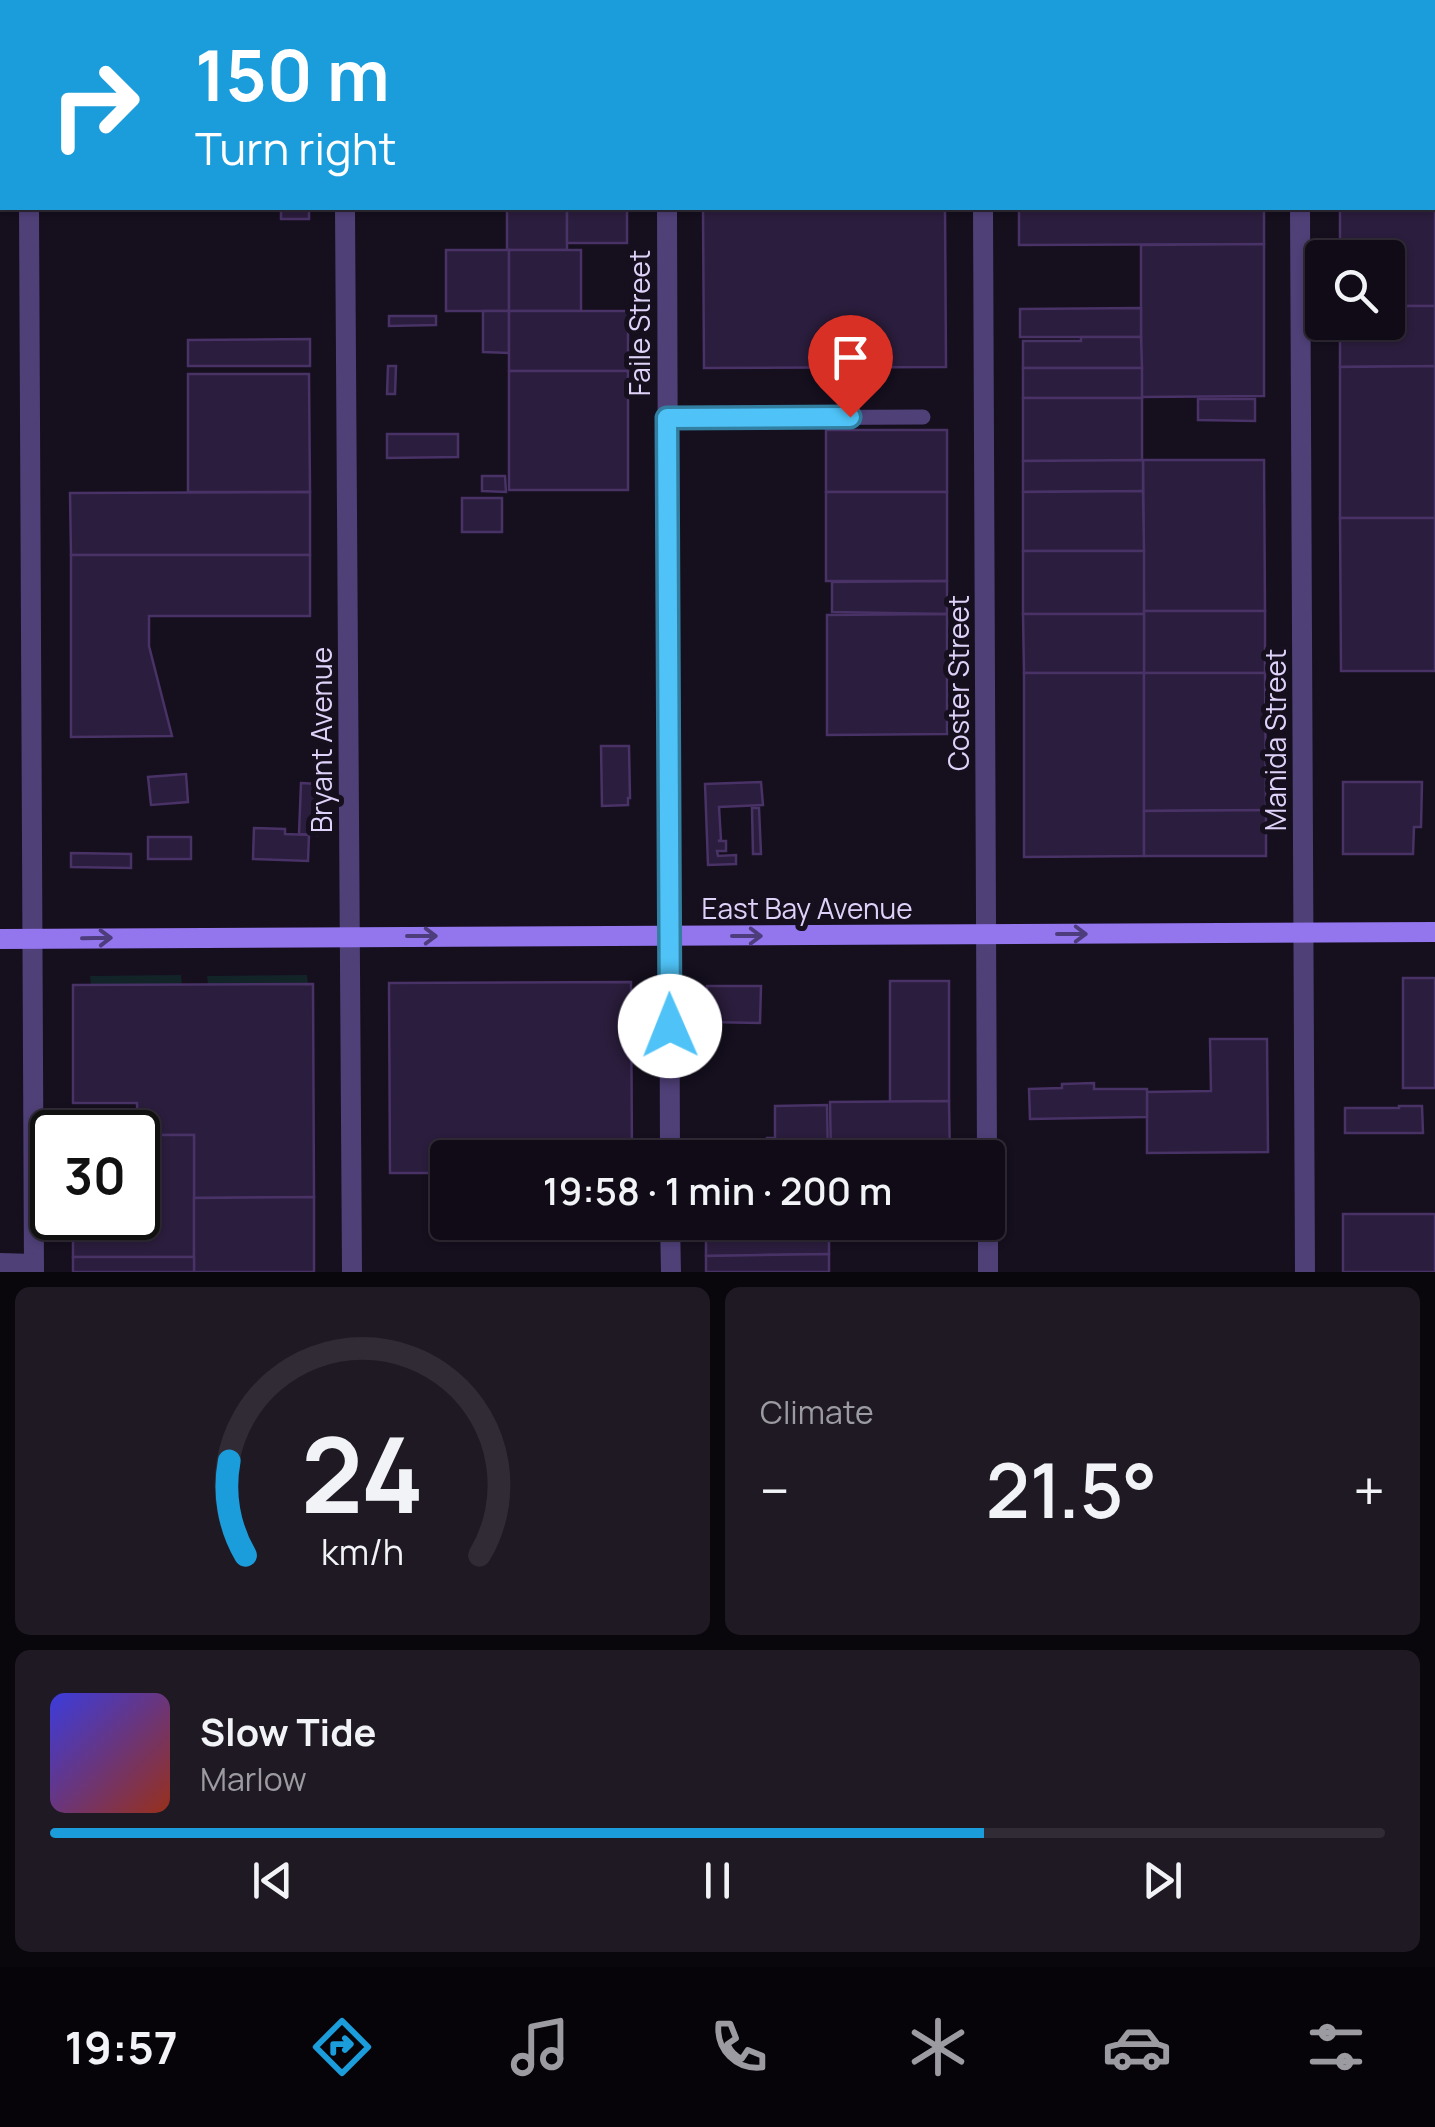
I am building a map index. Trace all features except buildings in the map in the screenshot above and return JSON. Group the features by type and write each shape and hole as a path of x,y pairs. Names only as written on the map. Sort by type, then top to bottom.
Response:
{"main road":[{"name":"East Bay Avenue","path":"0,939 1435,932"}],"street":[{"path":"0,1264 34,1268 28,210"},
{"name":"Bryant Avenue","path":"345,210 352,1272"},
{"name":"Faile Street","path":"666,210 670,1140"},
{"name":"Coster Street","path":"984,210 987,1140"},
{"name":"Manida Street","path":"1300,210 1306,1272"},
{"path":"670,1240 671,1272"},
{"path":"988,1240 988,1272"}],"lane":[{"path":"667,418 924,417"}],"shaded area":[{"path":"181,975 182,984 91,985 90,976"},
{"path":"307,975 308,984 208,984 207,976"}],"route":[{"path":"670,1026 667,418 850,417"}]}
